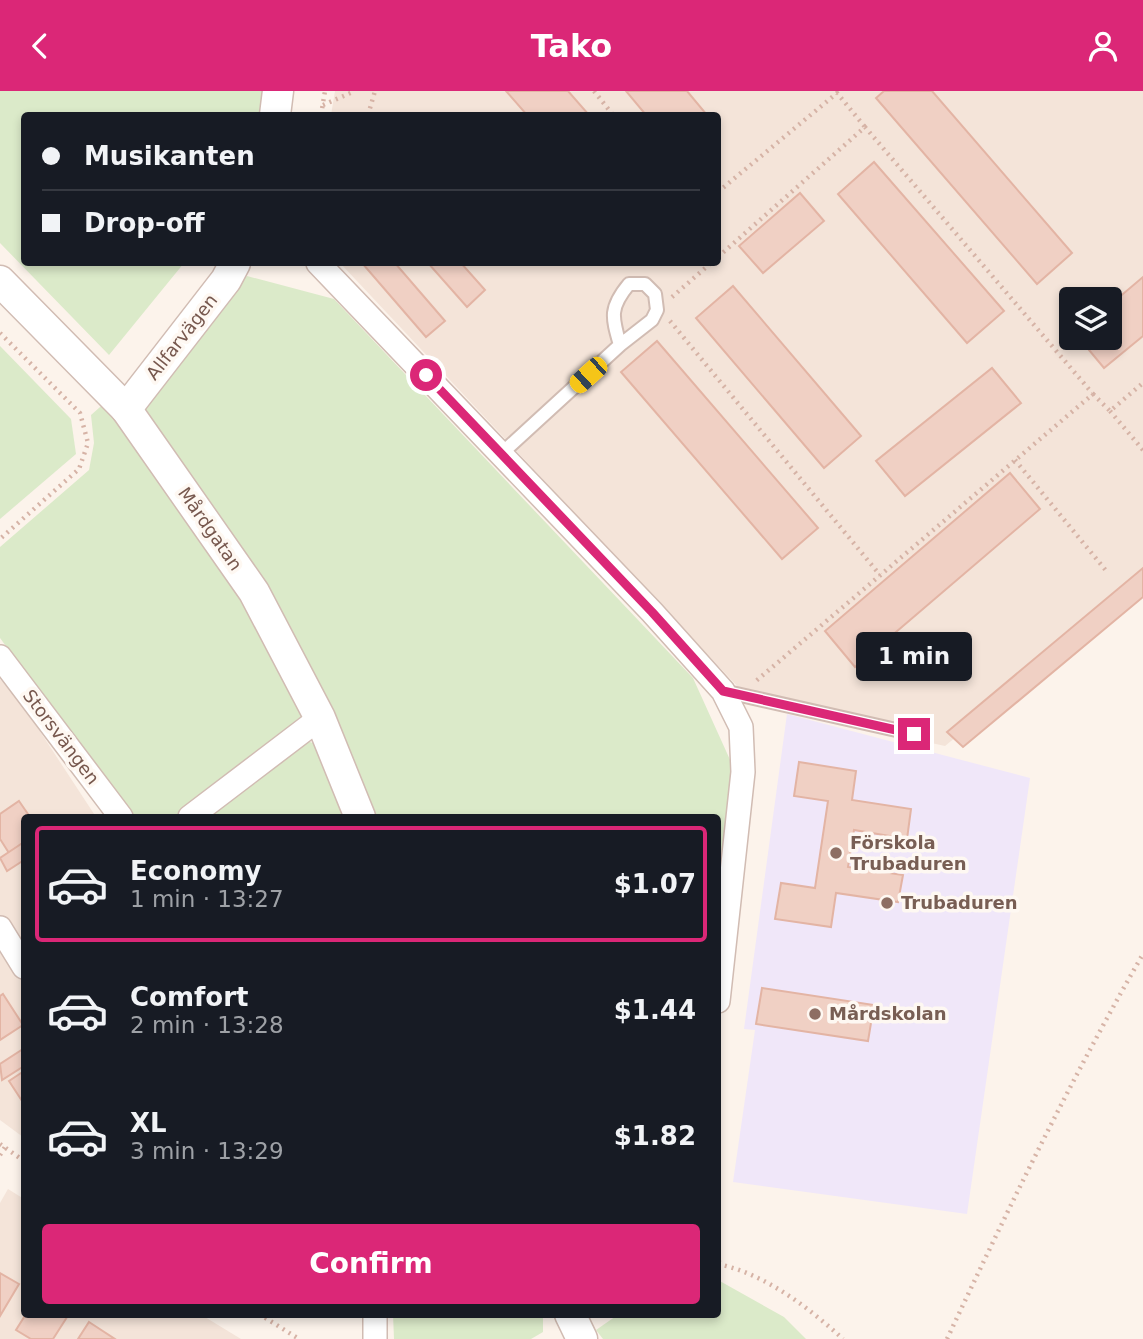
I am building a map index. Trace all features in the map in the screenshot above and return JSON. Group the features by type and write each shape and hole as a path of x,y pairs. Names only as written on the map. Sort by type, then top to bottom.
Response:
{"street":[{"path":"275,112 278,91"},
{"name":"Allfarvägen","path":"126,409 226,280 233,266"},
{"path":"321,266 731,693 741,727 743,772 721,974"},
{"name":"Mårdgatan","path":"0,281 126,409 254,592 320,717 359,814"},
{"name":"Storsvängen","path":"1,659 119,814"},
{"path":"194,814 320,717"},
{"path":"0,928 21,962"},
{"path":"375,1318 375,1339"},
{"path":"572,1318 582,1339"}],"lane":[{"path":"501,454 620,345 652,320 658,306 655,294 645,284 629,284 618,298 612,317 620,345"},
{"path":"731,693 914,734"}],"path":[{"path":"322,112 325,91"},
{"path":"323,105 355,91"},
{"path":"369,112 375,91"},
{"path":"594,91 611,112"},
{"path":"721,190 838,92 865,127 1143,450"},
{"path":"721,254 865,127"},
{"path":"707,266 658,306 880,575"},
{"path":"0,333 80,413 88,443 79,470 0,539"},
{"path":"1110,411 1143,383"},
{"path":"731,693 880,575 1093,394"},
{"path":"1015,460 1108,573"},
{"path":"947,1339 1011,1203 1100,1029 1143,954"},
{"path":"0,1156 3,1145 21,1159"},
{"path":"721,1265 756,1279 808,1307 842,1339"},
{"path":"265,1318 299,1339"}],"shaded area":[{"path":"335,91 1143,91 1143,584 945,746 754,704 343,266 721,266 721,112 332,112"},
{"path":"0,679 24,707 94,814 21,814 21,1136 0,1120"},
{"name":"Trubaduren","path":"787,714 1030,778 967,1214 733,1182 755,1030 744,1029"},
{"path":"8,1189 21,1197 21,1318 207,1318 241,1339 0,1339 0,1203"}],"green space":[{"path":"0,91 267,91 264,112 21,112 21,265 0,243"},
{"path":"22,266 182,266 109,355"},
{"path":"247,276 334,299 693,678 736,773 721,908 721,814 368,814 140,410"},
{"path":"0,346 71,419 76,454 0,519"},
{"path":"108,400 246,594 305,711 295,728 183,814 130,814 0,638 0,547 89,470 94,443 91,415"},
{"path":"305,740 323,747 349,814 208,814"},
{"path":"721,1282 784,1317 806,1339 603,1339 596,1330 613,1318 721,1318"},
{"path":"393,1318 543,1318 543,1332 531,1339 394,1339"}],"building":[{"path":"506,91 568,91 586,112 524,112"},
{"path":"626,91 687,91 704,112 644,112"},
{"path":"884,91 932,91 1072,253 1037,284 876,98"},
{"path":"874,162 1004,311 967,343 838,194"},
{"path":"800,193 824,221 763,273 739,246"},
{"path":"365,266 398,266 445,321 426,337"},
{"path":"431,266 464,266 485,290 467,307"},
{"path":"1143,277 1143,336 1104,368 1089,350 1122,350 1122,295"},
{"path":"733,286 861,436 824,468 696,318"},
{"path":"657,341 818,528 782,559 621,372"},
{"path":"992,368 1021,403 905,496 876,461"},
{"path":"1010,473 1040,509 855,667 825,631"},
{"path":"1143,568 1143,597 963,747 947,732"},
{"name":"Förskola Trubaduren","path":"799,762 856,771 852,800 911,809 907,839 854,830 848,867 903,875 898,902 836,893 831,927 775,919 781,883 815,888 828,801 794,796"},
{"path":"19,801 28,814 21,814 21,844 9,853 0,839 0,814"},
{"path":"21,844 21,862 7,871 0,858"},
{"name":"Mårdskolan","path":"762,988 874,1005 868,1041 756,1024"},
{"path":"3,994 21,1022 21,1026 0,1040 0,996"},
{"path":"21,1050 21,1068 2,1080 0,1064"},
{"path":"21,1073 21,1099 9,1081"},
{"path":"0,1273 19,1284 0,1316"},
{"path":"24,1318 66,1318 53,1339 31,1339 16,1330"},
{"path":"89,1322 115,1339 78,1339"}],"place":[{"name":"Förskola Trubaduren","path":"836,853"},
{"name":"Trubaduren","path":"887,903"},
{"name":"Mårdskolan","path":"815,1014"}],"route":[{"path":"426,375 652,612 723,691 914,734"}]}
